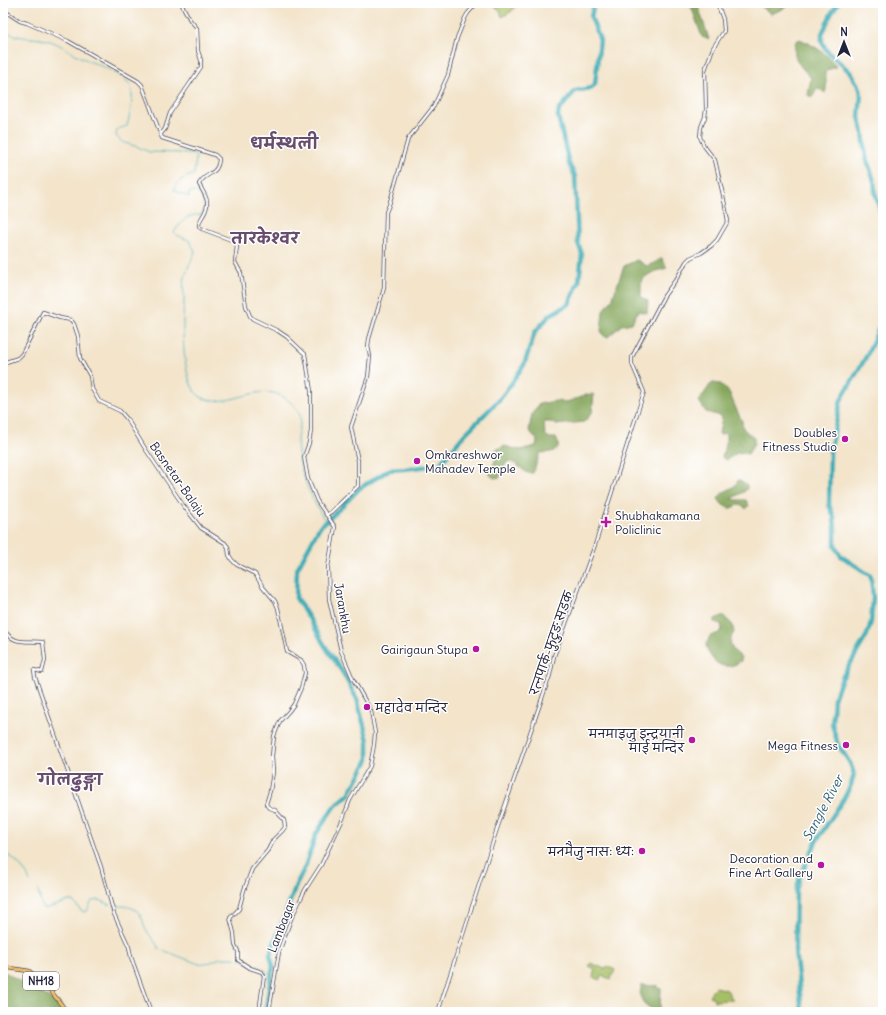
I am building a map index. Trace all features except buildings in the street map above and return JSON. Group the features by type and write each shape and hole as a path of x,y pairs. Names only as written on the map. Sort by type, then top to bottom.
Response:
{"main road":[{"name":"NH18","path":"3,967 29,971 47,986 67,1012"}],"street":[{"path":"160,135 165,129 170,113 201,67 197,28 190,20 181,3"},
{"path":"3,10 20,20 68,41 138,81 142,85 162,138 215,155 219,159 219,165 214,172 202,179 199,184 208,201 207,207 199,221 199,226 202,229 234,241 237,246 235,262 241,273 246,306 250,316 253,319 278,330 288,337 305,354 311,391 311,420 309,444 304,457 308,479 317,501 326,515 358,486 358,461 351,427 368,377 370,356 368,346 369,339 384,288 385,219 395,181 408,139 434,106 448,75 457,38 465,18 477,3"},
{"name":"रत्नपार्क-फुटुङ सडक","path":"438,1012 496,832 550,675 554,656 595,545 644,392 632,360 644,333 664,296 686,262 690,258 702,253 711,246 717,240 728,221 723,200 724,195 715,160 704,146 700,137 706,109 705,70 713,48 724,31 723,19 717,3"},
{"name":"Basnetar-Balaju","path":"3,363 18,358 22,354 43,312 71,320 78,336 80,358 90,376 92,389 99,401 120,411 127,419 183,505 202,528 225,543 228,547 229,555 232,560 237,565 255,574 263,587 269,592 278,608 287,652 298,658 304,665 301,688 289,711 278,724 274,736 272,756 273,772 266,804 268,807 275,810 284,820 284,827 269,845 268,850 252,870 244,890 239,909 230,918 239,961 262,972 264,976 259,1012"},
{"name":"Jarankhu","path":"316,873 340,826 350,800 370,766 373,756 375,733 371,712 353,679 341,651 329,599 328,567 335,527 326,515"},
{"path":"3,628 8,636 18,641 43,642 45,660 42,672 34,670 35,677 101,867 114,914 125,936 131,958 151,1012"},
{"name":"Lambagar","path":"269,1012 277,960 282,943 294,913 316,873"}],"green space":[{"path":"490,3 519,3 512,11 502,17 500,10"},
{"path":"690,3 697,3 709,39 702,37"},
{"path":"757,3 792,3 787,7 771,14"},
{"path":"800,39 825,54 836,67 827,70 825,93 817,89 812,98 808,95 811,78 796,58 796,41"},
{"path":"662,258 667,268 649,274 641,281 641,297 648,301 647,313 638,311 632,323 622,325 608,337 604,336 601,331 603,311 612,300 624,266 637,260 647,266"},
{"path":"713,383 721,384 729,392 742,421 743,428 754,437 754,444 748,454 738,453 726,460 722,457 726,444 726,434 719,434 722,417 706,412 699,401"},
{"path":"593,394 592,413 584,422 556,425 551,422 544,422 545,435 550,438 556,438 558,447 555,451 540,453 533,473 527,473 516,464 509,461 506,463 500,477 494,478 489,474 495,461 495,450 504,446 520,450 536,446 537,440 529,430 532,414 539,404 555,401 567,402"},
{"path":"738,480 747,485 747,488 745,491 731,499 746,500 749,506 746,509 744,506 738,505 729,508 723,505 718,499 723,493 735,486"},
{"path":"723,616 732,624 734,632 731,640 731,646 741,657 741,661 729,666 724,666 715,661 711,657 706,645 710,636 719,633 722,630 721,624 714,622 714,620"},
{"path":"591,963 605,969 607,966 615,970 611,979 602,976 599,980 593,976 595,969 589,966"},
{"path":"3,971 60,1004 64,1012 3,1012"},
{"path":"642,985 658,985 657,987 661,989 660,1007 662,1012 652,1009 644,1003 640,996"},
{"path":"715,987 727,990 733,1000 714,1001 714,998 709,996"}],"waterway":[{"path":"265,1012 273,966 270,954 297,883 305,867 316,834 333,808 349,794 368,760 368,741 357,699 343,673 296,598 297,569 320,526 326,522 360,488 389,470 439,465 465,434 500,399 509,387 524,365 535,332 550,315 569,304 579,281 582,254 578,243 575,176 569,164 558,116 559,110 575,91 591,88 595,84 600,40 591,17 594,3"},
{"name":"Sangle River","path":"838,3 822,34 822,42 827,51 850,72 860,89 861,95 859,117 863,132 866,157 874,181 875,192 883,220"},
{"path":"3,30 13,35 47,40 56,43 83,58 118,74 129,83 132,93 131,111 127,126 117,129 116,136 122,142 149,152 195,155 194,174 179,182 174,190 189,197 189,193 196,192 203,199 205,209 201,215 196,215 185,219 174,232 190,241 195,252 183,286 184,353 190,381 194,391 201,397 213,400 225,400 263,392 275,393 287,399 300,414 297,440 302,473 310,493 326,522"},
{"name":"Sangle River","path":"802,1012 795,950 796,891 800,877 817,840 843,800 851,785 854,774 850,763 838,745 832,724 834,699 842,678 867,635 871,622 873,598 871,576 841,556 835,546 834,517 829,505 830,451 841,400 866,357 883,319"},
{"path":"3,844 7,854 16,861 27,874 30,882"},
{"path":"38,891 42,907 45,909 69,901 73,901 79,909 84,912 87,911 92,901 100,900 110,905"},
{"path":"114,906 124,906 132,908 138,912 141,916 145,929 159,949 199,964 211,962 220,958 236,958"},
{"path":"240,959 267,971 271,975"}],"place":[{"name":"Doubles Fitness Studio","path":"845,439"},
{"name":"Omkareshwor Mahadev Temple","path":"417,461"},
{"name":"Shubhakamana Policlinic","path":"606,522"},
{"name":"Gairigaun Stupa","path":"476,649"},
{"name":"महादेव मन्दिर","path":"367,707"},
{"name":"मनमाइजु इन्द्रयानी माई मन्दिर","path":"692,740"},
{"name":"Mega Fitness","path":"846,745"},
{"name":"मनमैजु नासः ध्यः","path":"642,851"},
{"name":"Decoration and Fine Art Gallery","path":"821,865"}],"district":[{"name":"धर्मस्थली","path":"284,143"},
{"name":"तारकेश्वर","path":"265,238"},
{"name":"गोलढुङ्गा","path":"70,779"}]}
